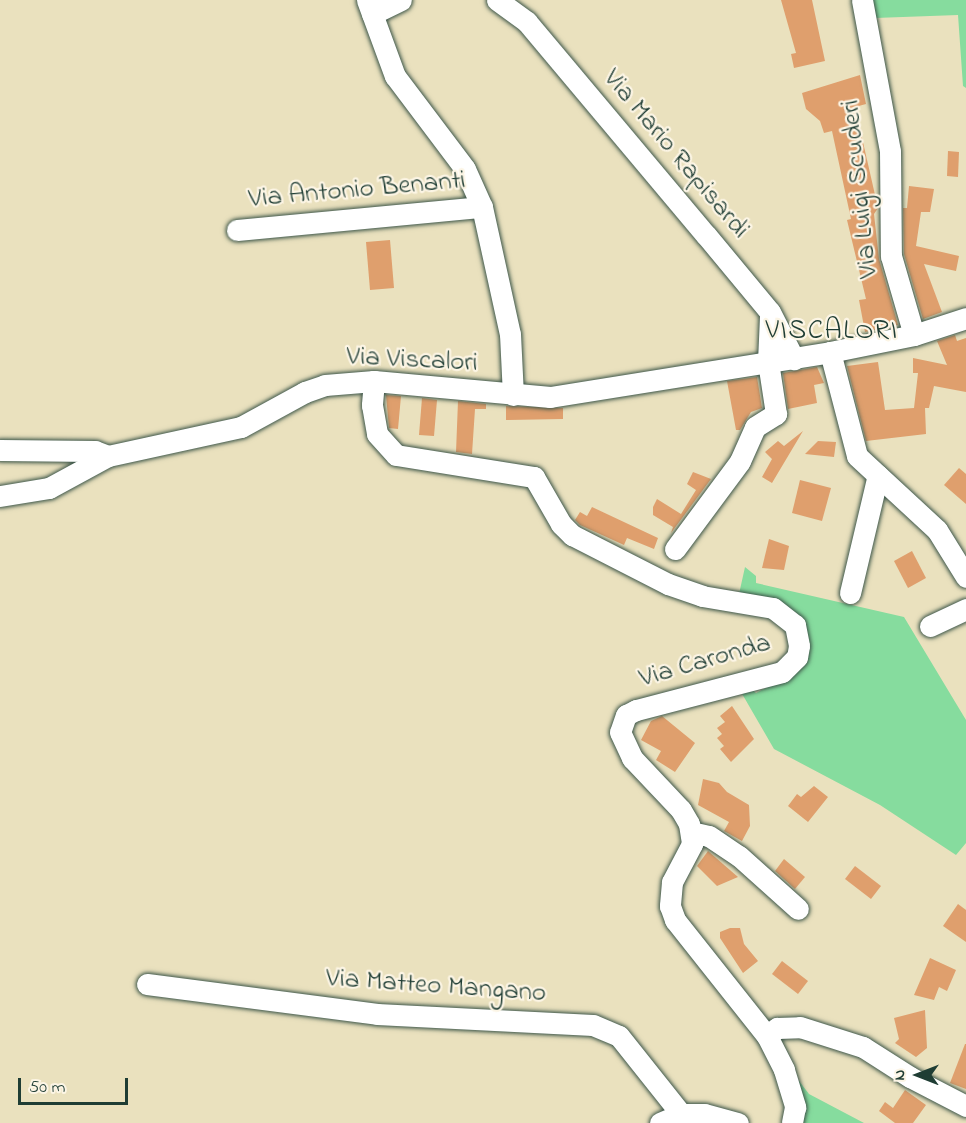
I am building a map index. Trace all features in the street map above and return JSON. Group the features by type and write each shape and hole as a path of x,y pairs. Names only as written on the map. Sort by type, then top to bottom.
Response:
{"street":[{"path":"401,0 370,7 395,76 465,169 482,207 510,334 513,395"},
{"name":"Via Mario Rapisardi","path":"497,0 527,22 770,312 794,359"},
{"name":"Via Luigi Scuderi","path":"862,0 890,151 891,256 914,335"},
{"name":"Via Antonio Benanti","path":"237,230 482,207"},
{"path":"675,549 740,461 755,427 776,414 768,362 770,312"},
{"name":"Via Viscalori","path":"0,496 49,488 108,456 152,443 212,436 241,427 304,392 325,385 374,381 550,397 794,359 914,335 966,318"},
{"path":"830,352 844,414 857,456 937,530 966,577"},
{"name":"Via Caronda","path":"374,381 372,405 377,434 396,455 534,477 561,524 572,535 668,584 702,596 773,608 795,625 799,646 797,657 782,672 636,710 621,723 622,742 632,758 681,810 691,832"},
{"path":"0,450 95,451 108,456"},
{"path":"850,593 878,475"},
{"path":"930,626 966,609"},
{"path":"793,1115 784,1070 767,1036 675,920 669,894 692,844 691,832 709,836 739,856 798,909"},
{"name":"Via Matteo Mangano","path":"147,984 377,1014 593,1025 619,1036 681,1114"},
{"path":"767,1036 777,1028 800,1027 863,1047 910,1077 966,1106"},
{"path":"660,1123 681,1114 704,1114 738,1123"}],"green space":[{"path":"872,0 966,0 966,88 963,86 958,15 875,18"},
{"path":"745,567 756,576 756,583 904,617 966,720 966,843 956,855 880,805 774,749 741,692 751,689 756,693 783,679 798,614 778,601 739,594"},
{"path":"793,1073 809,1094 864,1123 800,1123"}],"building":[{"path":"781,0 812,0 825,61 794,68 791,54 796,53"},
{"path":"860,75 866,104 855,107 878,208 874,214 879,259 898,325 865,332 859,300 866,299 847,220 851,219 832,131 824,133 820,121 806,109 802,93"},
{"path":"948,151 959,152 958,177 947,176"},
{"path":"909,186 934,189 930,212 921,212 916,246 959,256 956,271 924,264 942,312 923,319 904,254 903,208 907,208"},
{"path":"390,240 394,288 370,290 366,242"},
{"path":"955,335 957,341 966,338 966,392 934,386 929,408 925,408 926,434 866,441 847,366 878,362 885,410 914,408 918,373 913,373 913,358 947,365 937,341"},
{"path":"817,367 824,383 814,385 817,403 788,409 783,373"},
{"path":"757,377 762,408 751,412 740,430 736,430 727,381"},
{"path":"386,395 401,396 398,429 389,428"},
{"path":"422,398 437,400 434,436 419,435"},
{"path":"458,401 486,404 486,409 475,409 472,454 456,452"},
{"path":"506,406 563,408 563,419 506,420"},
{"path":"803,431 772,483 762,477 772,459 765,452 778,441 784,446"},
{"path":"818,441 836,442 834,457 805,454"},
{"path":"959,468 966,474 966,504 944,485"},
{"path":"693,472 711,479 671,533 673,527 653,515 653,507 657,499 681,514 696,490 687,484"},
{"path":"800,480 831,488 822,521 792,513"},
{"path":"592,507 658,538 654,549 627,538 624,545 580,525 575,520 580,512 587,516"},
{"path":"769,539 789,546 784,570 762,568"},
{"path":"912,551 926,578 908,588 894,561"},
{"path":"732,706 754,739 731,762 720,749 724,746 717,738 722,734 717,728 725,722 720,716"},
{"path":"662,716 695,743 675,772 656,760 661,751 641,740 651,721"},
{"path":"703,779 719,783 727,792 749,805 750,826 742,841 724,831 729,822 698,805"},
{"path":"814,786 828,797 808,822 788,806 797,794 801,797"},
{"path":"708,851 738,877 717,886 697,866"},
{"path":"784,859 805,877 795,889 775,871"},
{"path":"855,866 881,886 871,899 845,879"},
{"path":"958,904 966,910 966,942 943,926"},
{"path":"730,928 740,928 744,944 758,961 743,973 720,938 720,932"},
{"path":"930,958 956,970 947,991 939,987 934,1000 914,995"},
{"path":"782,961 808,981 798,994 772,974"},
{"path":"925,1010 927,1048 916,1057 895,1043 899,1039 894,1018"},
{"path":"966,1044 966,1089 950,1083"},
{"path":"905,1090 926,1105 913,1123 895,1123 879,1111 885,1102 893,1108"}],"district":[{"name":"VISCALORI","path":"832,332"}]}
